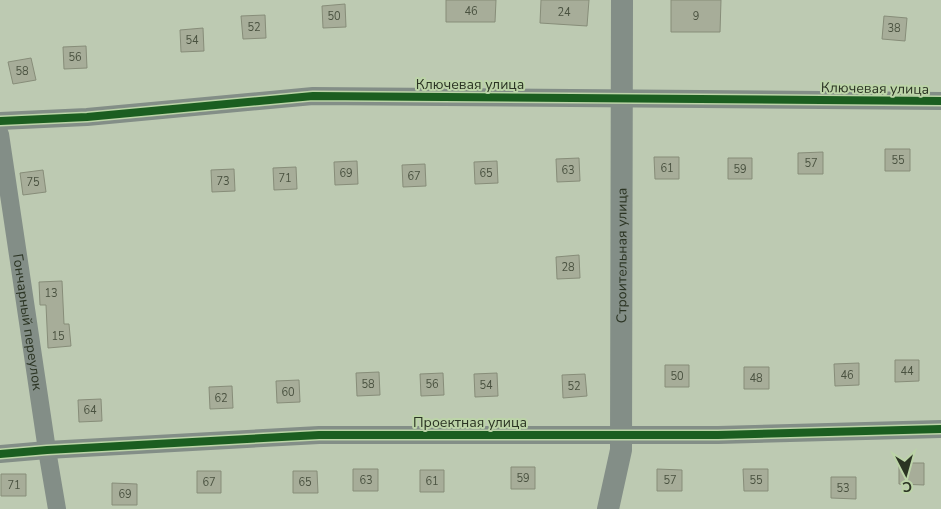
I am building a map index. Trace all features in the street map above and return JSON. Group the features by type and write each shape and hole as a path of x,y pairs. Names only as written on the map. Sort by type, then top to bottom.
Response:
{"street":[{"name":"Строительная улица","path":"608,509 621,450 622,0"},
{"name":"Ключевая улица","path":"0,121 86,117 313,96 941,101"},
{"name":"Гончарный переулок","path":"0,134 57,509"},
{"name":"Проектная улица","path":"0,454 319,435 728,434 941,429"}],"building":[{"path":"446,0 496,0 495,22 446,22"},
{"path":"541,0 589,0 587,26 540,23"},
{"path":"671,0 721,0 720,32 671,32"},
{"path":"345,4 346,27 323,28 322,6"},
{"path":"265,15 266,38 243,39 241,16"},
{"path":"884,16 907,18 905,41 882,39"},
{"path":"203,28 204,51 181,52 180,30"},
{"path":"86,46 87,68 64,69 63,47"},
{"path":"31,58 36,80 13,84 8,62"},
{"path":"885,149 910,149 910,171 885,171"},
{"path":"823,152 823,174 798,174 798,153"},
{"path":"654,157 679,157 679,179 655,179"},
{"path":"579,158 580,181 557,182 556,159"},
{"path":"728,158 752,158 752,179 728,179"},
{"path":"357,161 358,184 335,185 334,162"},
{"path":"497,161 498,183 475,184 474,162"},
{"path":"425,164 426,186 403,187 402,165"},
{"path":"296,167 297,189 274,190 273,168"},
{"path":"234,169 235,191 212,192 211,170"},
{"path":"43,170 46,192 23,195 20,173"},
{"path":"579,255 580,278 557,279 556,257"},
{"path":"62,281 64,324 69,324 71,346 48,348 46,305 40,305 39,282"},
{"path":"895,360 919,360 919,381 895,382"},
{"path":"859,363 859,385 835,386 834,364"},
{"path":"665,365 689,365 689,387 665,387"},
{"path":"744,367 769,367 769,389 744,389"},
{"path":"379,372 380,395 357,396 356,373"},
{"path":"443,373 444,395 421,396 420,374"},
{"path":"497,373 498,396 475,397 474,374"},
{"path":"585,374 587,396 563,398 562,375"},
{"path":"299,380 300,402 277,403 276,381"},
{"path":"232,386 233,408 210,409 209,387"},
{"path":"101,399 102,421 79,422 78,400"},
{"path":"899,463 924,463 924,485 899,484"},
{"path":"511,467 535,467 535,489 511,489"},
{"path":"353,469 378,469 378,491 353,491"},
{"path":"657,469 682,470 682,491 657,491"},
{"path":"743,469 768,469 768,491 744,491"},
{"path":"420,470 444,470 444,492 420,492"},
{"path":"197,471 221,471 221,493 197,493"},
{"path":"293,471 317,471 318,493 293,493"},
{"path":"1,474 26,474 26,496 1,496"},
{"path":"831,477 856,477 856,499 831,498"},
{"path":"112,483 137,484 137,505 112,505"}],"cycle path":[{"path":"0,121 87,117 313,96 941,101"},
{"path":"0,454 319,435 718,435 941,429"}]}
